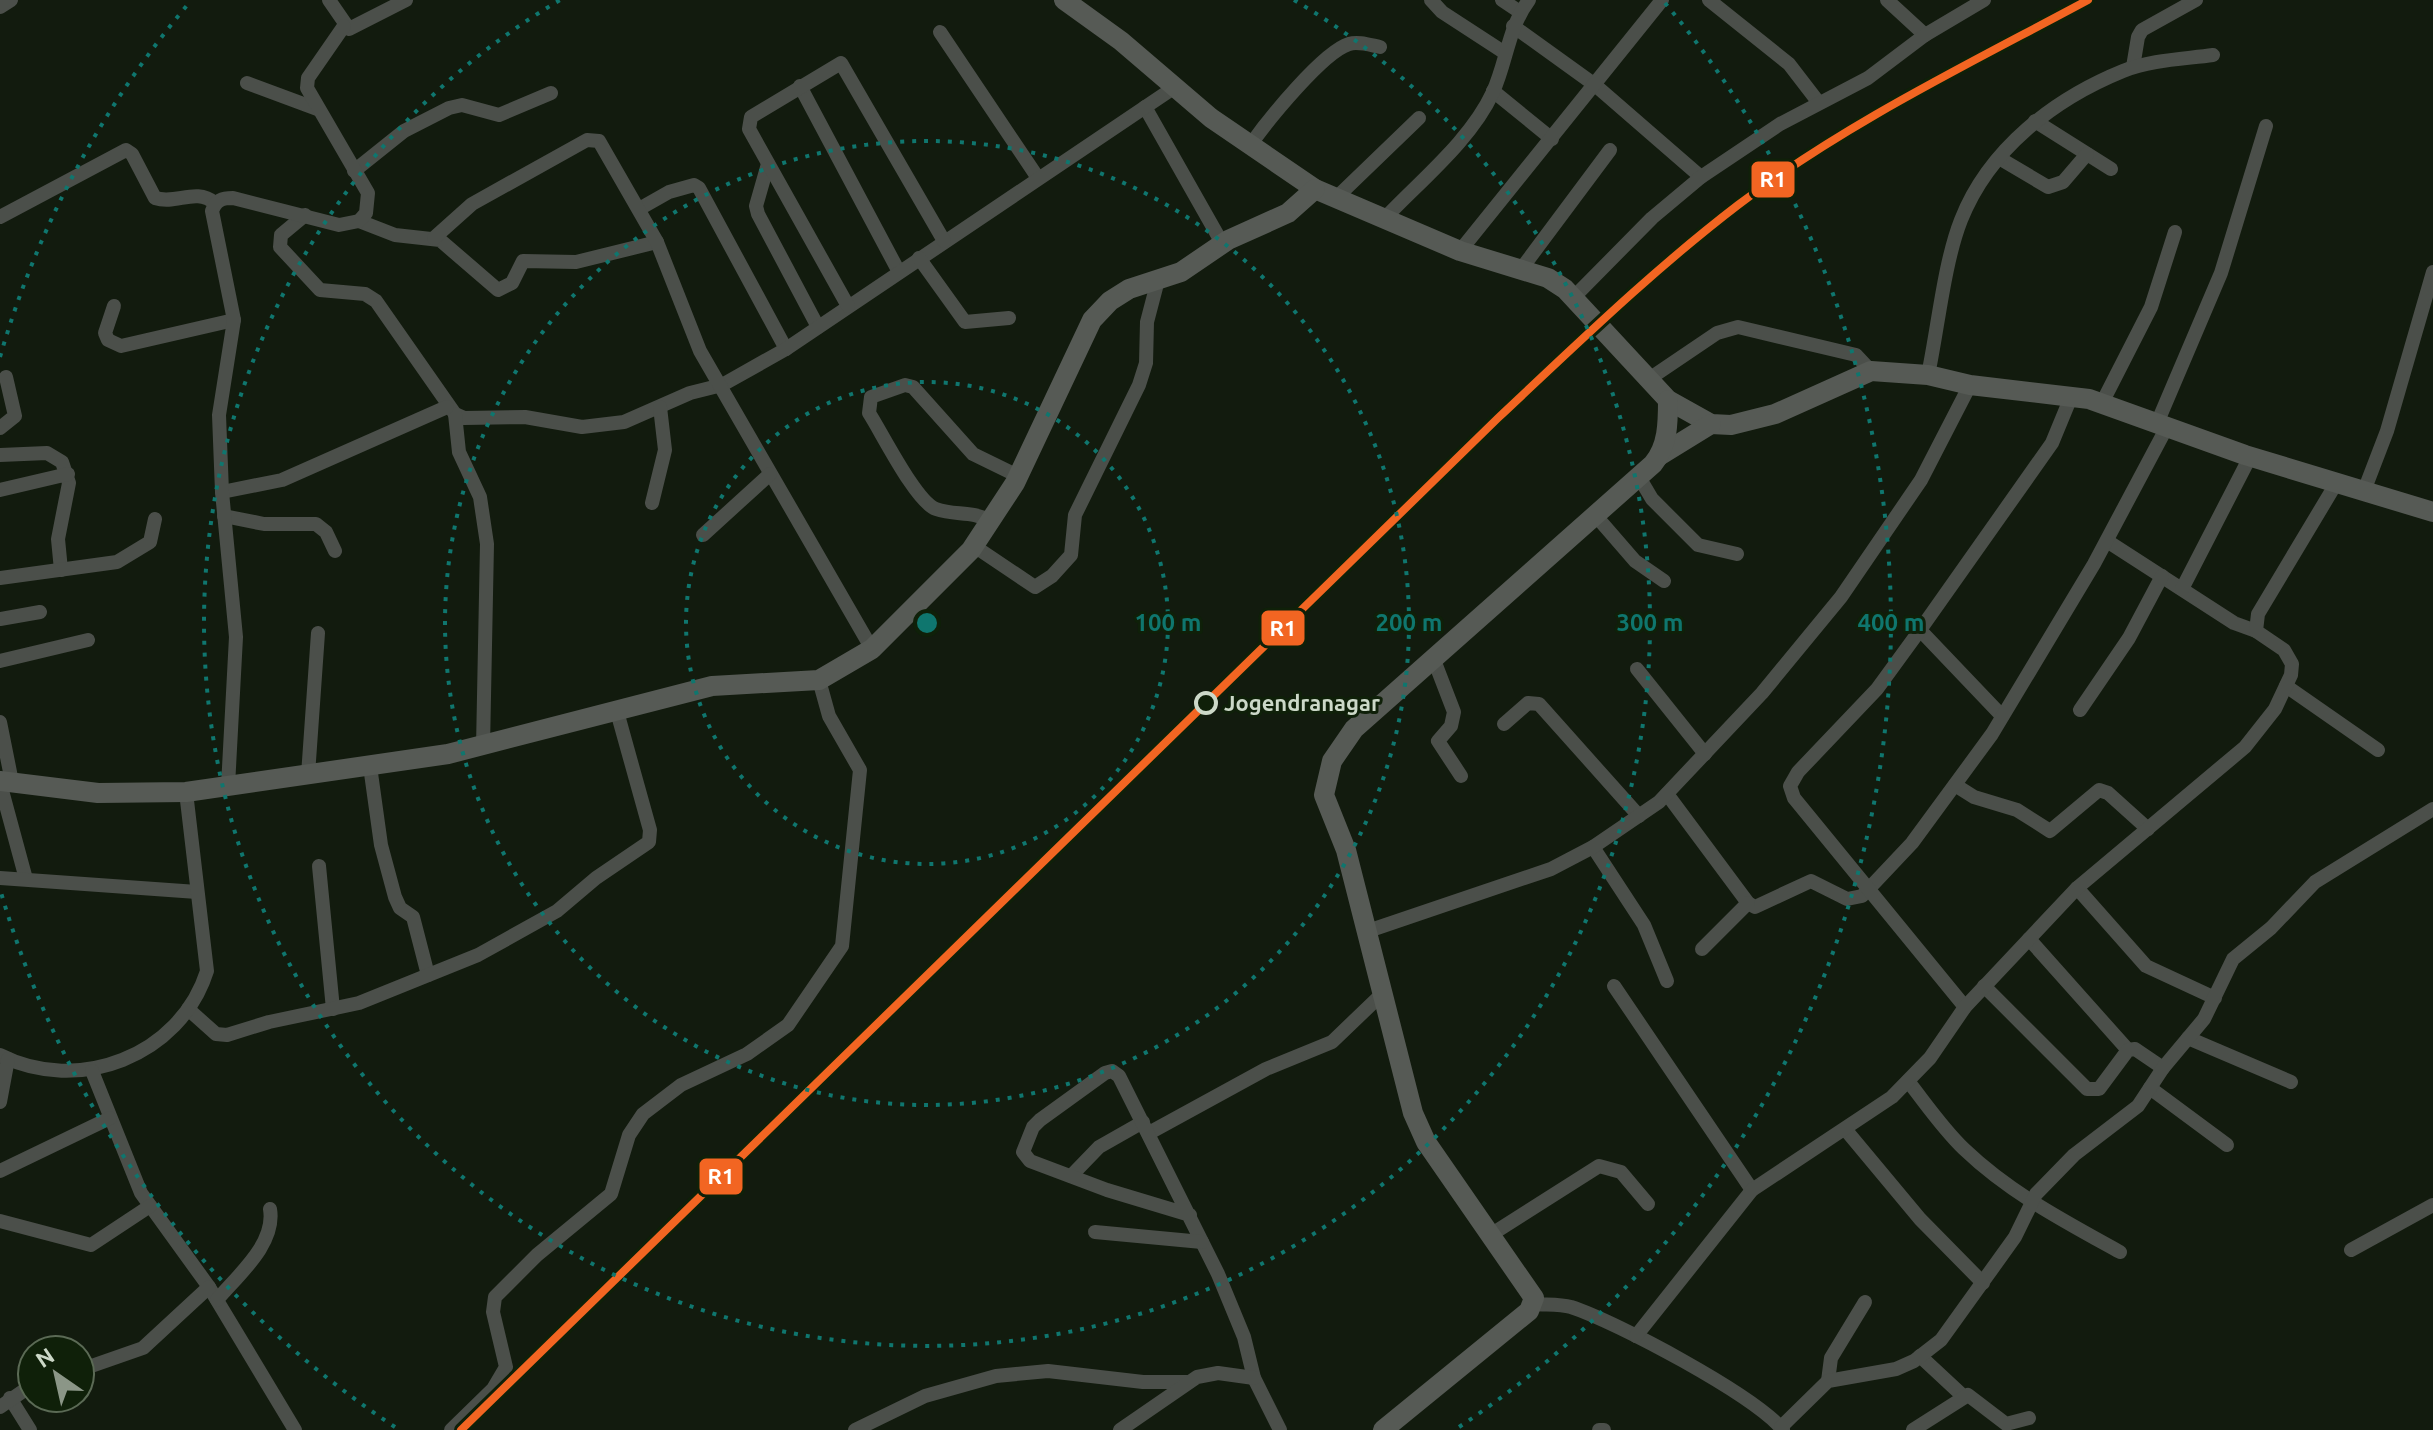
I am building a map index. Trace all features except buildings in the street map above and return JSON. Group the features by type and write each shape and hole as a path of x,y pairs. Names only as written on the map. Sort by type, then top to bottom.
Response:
{"street":[{"path":"0,7 11,0"},
{"path":"329,0 344,26 349,29 406,0"},
{"path":"1064,0 1211,118 1315,189 1460,251 1548,278 1578,304 1668,400 1711,424 1731,425 1775,414 1871,371 1928,375 1970,385 2102,403 2250,457 2433,512"},
{"path":"1431,0 1442,12 1505,53"},
{"path":"1385,218 1458,141 1493,91 1513,26 1524,6 1502,0"},
{"path":"1460,251 1662,0"},
{"path":"1709,0 1789,64 1819,103"},
{"path":"1887,0 1925,35"},
{"path":"2133,67 2142,30 2196,0"},
{"path":"1578,304 1652,218 1701,177 1780,124 1868,78 1925,35 1977,2"},
{"path":"344,26 308,78 310,96 368,193 369,203 359,221"},
{"path":"1513,26 1595,85 1701,177"},
{"path":"940,32 1038,178"},
{"path":"1251,144 1275,111 1338,50 1354,43 1380,47"},
{"path":"1928,375 1961,221 1978,186 1999,158 2035,121 2133,67 2213,55"},
{"path":"848,306 768,164 749,122 800,86 835,63 845,67 944,241"},
{"path":"247,83 318,109"},
{"path":"800,86 899,272"},
{"path":"451,411 464,418 525,417 582,427 624,422 690,393 722,385 786,349 1175,87"},
{"path":"1493,91 1552,139"},
{"path":"354,171 404,131 449,108 462,105 499,115 551,93"},
{"path":"1145,107 1222,243"},
{"path":"1336,198 1419,118"},
{"path":"2035,121 2111,169"},
{"path":"1667,794 1748,903 1762,907 1811,881 1847,899 1862,896 1912,843 2002,716 2107,541 2163,423 2221,273 2266,126"},
{"path":"434,238 472,204 594,139 606,149 657,242 700,351 872,649"},
{"path":"0,217 126,150 132,154 155,198 161,200 199,194 215,203 233,198 339,225 359,221 395,235 434,238 498,290 512,283 523,261 576,262 657,242"},
{"path":"1522,268 1610,150"},
{"path":"1999,158 2048,187 2063,182 2087,154"},
{"path":"768,164 756,206 758,214 818,327"},
{"path":"639,209 669,192 694,185 699,188 786,349"},
{"path":"4,782 98,793 186,792 483,747 616,708 723,684 819,680 872,649 974,546 1018,476 1092,320 1110,301 1129,289 1181,272 1222,243 1288,213 1315,189"},
{"path":"215,203 212,211 234,320 219,403 222,492 236,637 228,786"},
{"path":"305,215 281,235 280,247 320,290 371,296 451,411 459,452 480,497 487,544 483,747"},
{"path":"2102,403 2151,307 2175,232"},
{"path":"919,258 965,322 1009,318"},
{"path":"2364,491 2387,431 2433,272"},
{"path":"974,546 1035,587 1067,561 1072,547 1072,524 1143,374 1147,322 1158,280"},
{"path":"114,306 105,333 108,340 121,346 234,320"},
{"path":"1649,379 1717,333 1738,327 1849,352 1864,361 1871,371"},
{"path":"0,428 15,416 6,377"},
{"path":"990,521 974,513 942,511 925,502 869,413 871,397 905,385 913,387 973,454 1018,476"},
{"path":"1368,931 1551,869 1593,847 1667,794 1762,693 1841,597 1921,480 1970,385"},
{"path":"1965,1007 1794,798 1790,786 1798,772 1877,689 1920,630 2052,443 2071,397"},
{"path":"1659,456 1668,427 1668,400"},
{"path":"652,503 665,450 660,407"},
{"path":"222,492 282,480 451,411"},
{"path":"1534,1304 1532,1293 1422,1135 1413,1113 1346,850 1326,803 1324,788 1328,771 1354,729 1596,516 1659,456 1711,424"},
{"path":"0,455 47,453 62,462 69,483 58,539 61,570"},
{"path":"2182,589 2250,457"},
{"path":"0,490 68,474"},
{"path":"703,535 770,474"},
{"path":"1639,477 1652,499 1698,545 1737,554"},
{"path":"2256,631 2258,614 2337,482"},
{"path":"224,516 264,524 316,524 326,532 335,551"},
{"path":"1596,516 1635,561 1664,581"},
{"path":"0,578 126,558 150,542 155,519"},
{"path":"1636,1336 1752,1190 1877,1109 1908,1081 1945,1038 1965,1007 2077,888 2245,747 2275,709 2291,675 2289,656 2256,631 2234,623 2107,541"},
{"path":"2080,710 2129,638 2162,576"},
{"path":"0,619 40,612"},
{"path":"1920,630 2002,716"},
{"path":"308,775 318,633"},
{"path":"0,661 88,640"},
{"path":"1434,660 1454,712 1451,726 1438,741 1461,776"},
{"path":"1637,669 1705,754"},
{"path":"451,1430 493,1389 506,1367 493,1312 495,1297 537,1255 611,1194 629,1135 643,1114 681,1085 747,1054 788,1025 842,946 860,770 829,716 819,680"},
{"path":"2286,686 2378,750"},
{"path":"1504,724 1528,703 1539,704 1639,816"},
{"path":"188,1009 221,1035 359,1003 478,955 557,911 596,878 649,842 650,830 616,708"},
{"path":"0,722 4,782 26,879"},
{"path":"370,766 381,845 395,897 400,908 413,917 428,975"},
{"path":"1955,785 1974,797 2017,810 2050,831 2099,790 2108,793 2148,829"},
{"path":"0,1102 4,1057 44,1072 92,1071 115,1064 163,1038 201,991 207,971 186,792"},
{"path":"1383,1430 1534,1304 1568,1306 1636,1336 1739,1396 1782,1428 1828,1381 1896,1369 1920,1356 1948,1333 2015,1237 2030,1202 2074,1155 2129,1114 2150,1088 2204,1019 2233,959 2271,928 2306,889 2433,809"},
{"path":"1593,847 1644,925 1667,981"},
{"path":"319,866 333,1009"},
{"path":"0,878 197,892"},
{"path":"2077,888 2146,966 2215,998"},
{"path":"1702,949 1748,903"},
{"path":"2029,939 2128,1050"},
{"path":"1614,986 1752,1190"},
{"path":"1984,986 2087,1089 2099,1089 2128,1050 2135,1049 2163,1068"},
{"path":"1071,1176 1099,1147 1266,1069 1332,1042 1383,993"},
{"path":"2188,1038 2291,1082"},
{"path":"92,1071 136,1183 213,1293 295,1430"},
{"path":"1190,1215 1071,1176 1025,1157 1025,1146 1040,1120 1112,1071 1119,1076 1190,1215 1244,1337 1254,1378 1280,1430"},
{"path":"1908,1081 1960,1146 2030,1202 2120,1252"},
{"path":"2150,1088 2227,1145"},
{"path":"0,1171 110,1118"},
{"path":"1845,1129 1920,1219 1983,1283"},
{"path":"1492,1234 1599,1166 1621,1172 1648,1204"},
{"path":"2351,1250 2433,1205"},
{"path":"0,1221 91,1245 150,1206"},
{"path":"96,1364 143,1348 213,1293 265,1241 270,1226 270,1209"},
{"path":"1095,1232 1202,1242"},
{"path":"1828,1381 1831,1358 1865,1302"},
{"path":"1920,1356 1963,1396 1972,1397 2006,1424 2029,1418"},
{"path":"855,1430 925,1396 996,1376 1048,1371 1143,1382 1189,1382 1218,1373 1254,1378"},
{"path":"1120,1430 1189,1382"},
{"path":"1913,1430 1963,1396"},
{"path":"5,1403 30,1430"}],"transit line":[{"name":"R1","path":"461,1430 1498,418 1645,282 1738,205 1822,147 1909,96 2088,0"}],"place":[{"name":"Jogendranagar","path":"1206,703"}]}
